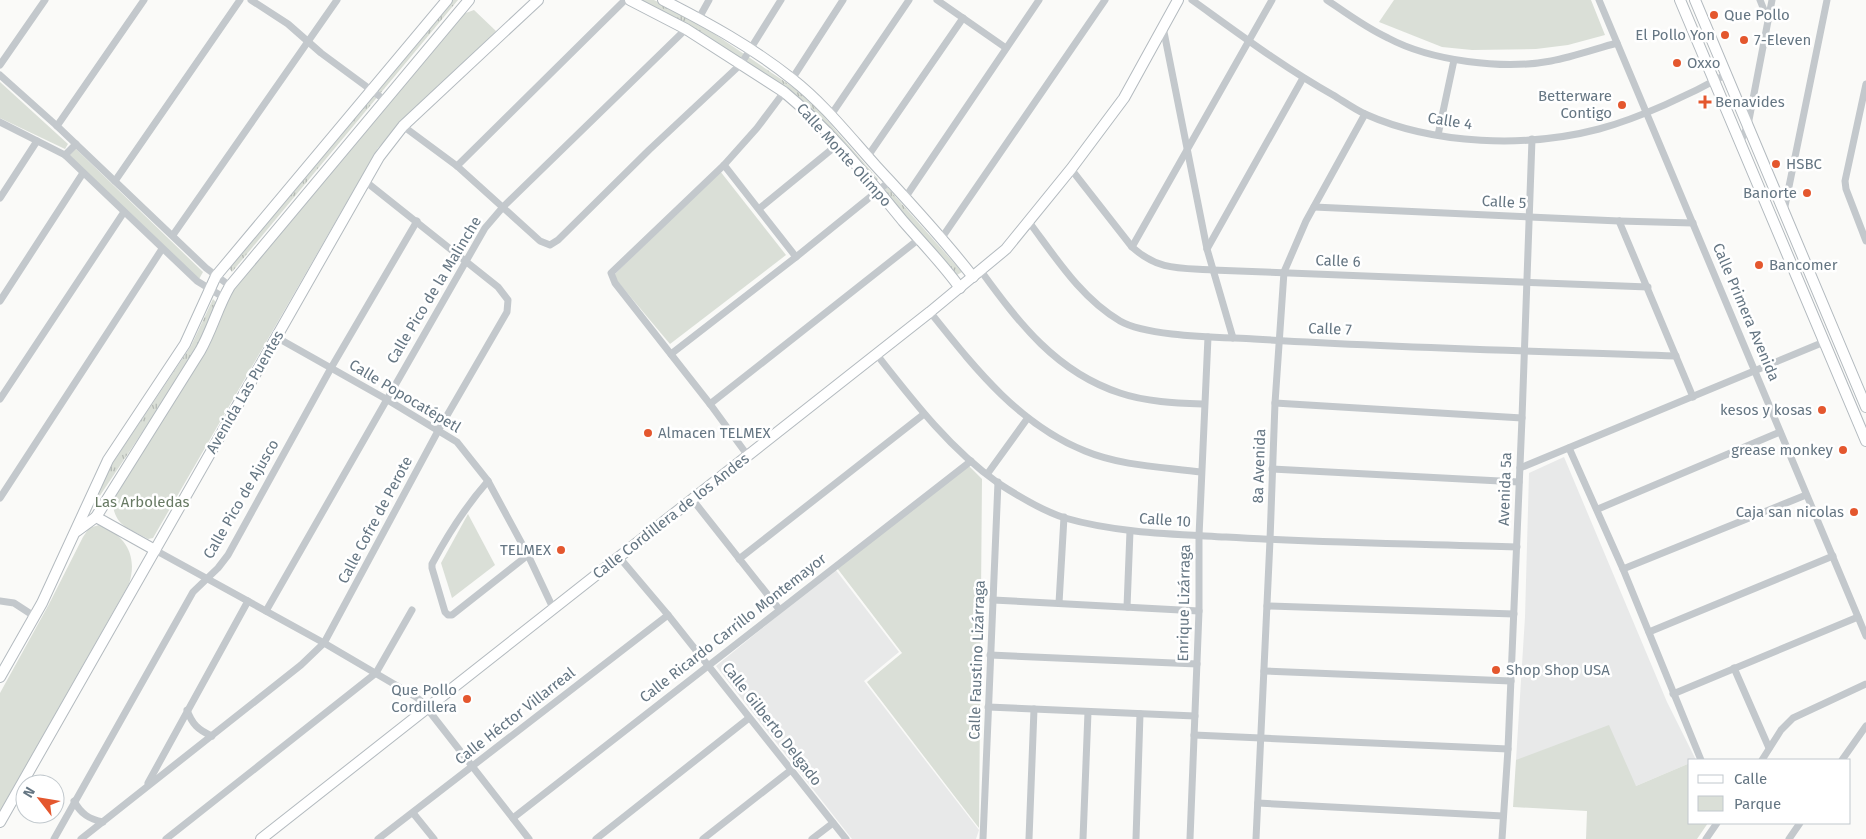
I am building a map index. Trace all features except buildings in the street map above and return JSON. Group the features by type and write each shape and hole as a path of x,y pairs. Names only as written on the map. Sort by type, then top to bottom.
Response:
{"street":[{"path":"0,65 45,0"},
{"path":"57,126 144,0"},
{"path":"115,181 240,0"},
{"path":"251,0 288,24 321,53 386,100"},
{"path":"173,235 337,0"},
{"path":"0,677 34,616 76,531 108,460 185,344 216,276 447,0"},
{"path":"76,531 96,516 200,351 209,335 223,297 230,286 469,0"},
{"name":"Avenida Las Puentes","path":"0,822 379,157 403,126 538,0"},
{"path":"457,166 624,0"},
{"name":"Calle Monte Olimpo","path":"630,0 686,29 784,92 821,126 960,288"},
{"name":"Calle Monte Olimpo","path":"663,0 699,18 750,49 792,79 831,115 941,239 977,274"},
{"path":"699,18 709,0"},
{"path":"403,126 457,166 540,241 550,245 558,240 648,150 741,64 781,0"},
{"path":"792,79 843,0"},
{"path":"831,115 909,0"},
{"path":"937,0 1006,48"},
{"path":"905,198 1039,0"},
{"path":"941,239 1105,0"},
{"name":"Calle Cordillera de los Andes","path":"261,839 877,355 1006,249 1072,169 1124,98 1178,0"},
{"name":"Calle 4","path":"1192,0 1303,78 1365,114 1396,125 1438,135 1490,140 1532,139 1564,136 1600,129 1646,112 1728,74"},
{"path":"1132,247 1272,0"},
{"path":"1327,0 1388,39 1413,49 1454,60 1528,64 1551,61 1617,43"},
{"name":"Calle Primera Avenida","path":"1599,0 1866,636"},
{"path":"1680,0 1866,441"},
{"path":"1695,0 1728,74 1866,407"},
{"path":"1760,0 1768,20"},
{"path":"1740,143 1748,125 1772,0"},
{"path":"1784,211 1827,0"},
{"path":"868,156 963,18"},
{"path":"1163,27 1207,249 1233,338"},
{"name":"Calle Pico de la Malinche","path":"266,611 485,228 503,207 686,29"},
{"path":"1438,135 1454,60"},
{"path":"0,75 216,276 230,286"},
{"path":"1207,249 1303,78"},
{"path":"1866,84 1865,101 1845,181 1846,189 1866,241"},
{"path":"748,456 611,276 614,270 724,165 757,128 784,92"},
{"name":"8a Avenida","path":"1256,839 1270,540 1274,403 1284,272 1298,237 1365,114"},
{"path":"0,122 65,155 162,249 198,281 223,297"},
{"name":"Avenida 5a","path":"1502,839 1517,547 1532,139"},
{"path":"0,198 37,140"},
{"path":"65,155 76,144"},
{"path":"760,208 837,145"},
{"path":"724,165 760,208 796,257"},
{"name":"Calle 6","path":"1072,169 1132,247 1143,257 1164,267 1648,288"},
{"path":"0,301 84,173"},
{"name":"Calle Cofre de Perote","path":"81,839 301,665 324,643 438,431 508,308 508,300 502,291 365,181"},
{"path":"671,354 890,181"},
{"name":"Calle 5","path":"1314,207 1693,223"},
{"path":"0,399 124,212"},
{"name":"Calle Pico de Ajusco","path":"54,839 195,588 218,568 228,555 331,368 417,221"},
{"path":"1619,221 1693,397"},
{"name":"Calle 7","path":"1029,222 1083,291 1121,322 1136,328 1208,337 1278,341 1676,356"},
{"path":"710,404 919,239"},
{"path":"0,498 162,249"},
{"path":"977,274 1037,342 1059,361 1102,387 1122,394 1158,400 1204,404"},
{"path":"930,312 968,360 1027,419 1054,436 1085,451 1101,456 1146,465 1202,472"},
{"name":"Calle Popocatépetl","path":"276,337 386,399 457,442 488,481 528,555 553,608"},
{"name":"Enrique Lizárraga","path":"1190,839 1199,610 1199,536 1208,337"},
{"path":"1520,468 1824,342"},
{"name":"Calle 10","path":"877,355 924,414 971,461 998,482 1033,503 1064,517 1130,531 1199,536 1270,540 1517,547"},
{"path":"1274,403 1522,418"},
{"path":"739,559 924,414"},
{"path":"988,473 1027,419"},
{"path":"1598,509 1780,432"},
{"path":"1569,448 1624,569 1701,759"},
{"name":"Calle Ricardo Carrillo Montemayor","path":"513,818 971,461"},
{"path":"1272,470 1519,482"},
{"path":"488,481 459,517 432,564 445,612 448,615 452,614 528,555"},
{"name":"Calle Faustino Lizárraga","path":"983,839 998,482"},
{"path":"1624,569 1806,495"},
{"path":"692,499 779,609"},
{"path":"96,516 324,643 416,697 529,839"},
{"path":"1059,603 1064,517"},
{"path":"1127,608 1130,531"},
{"path":"1649,632 1833,556"},
{"name":"Calle Gilberto Delgado","path":"619,557 668,615 846,839"},
{"path":"992,600 1199,610"},
{"path":"0,601 14,603 34,616"},
{"path":"147,786 248,601"},
{"path":"1267,606 1514,614"},
{"path":"166,839 376,673 412,610"},
{"name":"Calle Héctor Villarreal","path":"378,839 668,615"},
{"path":"1673,694 1858,617"},
{"path":"990,656 1197,664"},
{"path":"1734,668 1770,748"},
{"path":"1264,672 1510,681"},
{"path":"1766,759 1770,748 1781,730 1794,718 1866,684"},
{"path":"988,706 1195,716"},
{"path":"1029,839 1034,709"},
{"path":"187,710 191,721 196,727 212,736"},
{"path":"1083,839 1088,712"},
{"path":"1136,839 1140,714"},
{"path":"596,839 750,718"},
{"path":"1843,759 1866,726"},
{"path":"1194,735 1508,749"},
{"path":"703,839 791,770"},
{"path":"74,802 88,817 103,822"},
{"path":"1258,803 1503,816"},
{"path":"413,813 434,839"},
{"path":"812,839 833,823"},
{"path":"1706,839 1716,824"},
{"path":"1789,839 1799,824"}],"shaded area":[{"path":"1564,457 1667,702 1696,759 1688,759 1688,764 1636,786 1516,760 1525,617 1529,473"},
{"path":"835,569 899,652 864,681 979,830 976,839 852,839 716,666"}],"green space":[{"path":"451,0 458,0 232,272 229,268"},
{"path":"639,0 654,0 691,18 806,96 878,179 875,184 802,102"},
{"path":"1394,0 1591,0 1605,35 1568,45 1536,49 1472,50 1442,47 1379,22"},
{"name":"Las Arboledas","path":"474,10 496,31 453,76 378,148 153,538 148,539 128,529 116,516 112,500 209,345 234,286 463,14"},
{"path":"0,82 68,144 65,149 0,118"},
{"path":"74,147 203,272 198,281 68,155"},
{"path":"720,171 786,255 670,344 613,276"},
{"path":"887,187 962,272 957,275 882,193"},
{"path":"213,299 216,302 209,326 196,352 89,512 87,511 114,461 191,346"},
{"path":"969,466 982,479 979,828 867,682 902,653 837,568"},
{"path":"468,514 495,565 452,598 441,563"},
{"name":"Las Arboledas","path":"99,525 108,529 116,534 128,548 132,564 129,584 21,774 15,774 15,785 0,811 0,693 89,528"},
{"path":"1609,725 1636,786 1688,764 1688,824 1707,824 1697,839 1586,839 1587,811 1513,807 1516,760"}],"place":[{"name":"Que Pollo","path":"1714,15"},
{"name":"El Pollo Yon","path":"1725,35"},
{"name":"7-Eleven","path":"1744,40"},
{"name":"Oxxo","path":"1677,63"},
{"name":"Benavides","path":"1705,102"},
{"name":"Betterware Contigo","path":"1622,105"},
{"name":"HSBC","path":"1776,164"},
{"name":"Banorte","path":"1807,193"},
{"name":"Bancomer","path":"1759,265"},
{"name":"kesos y kosas","path":"1822,410"},
{"name":"Almacen TELMEX","path":"648,433"},
{"name":"grease monkey","path":"1843,450"},
{"name":"Caja san nicolas","path":"1854,512"},
{"name":"TELMEX","path":"561,550"},
{"name":"Shop Shop USA","path":"1496,670"},
{"name":"Que Pollo Cordillera","path":"467,699"}]}
